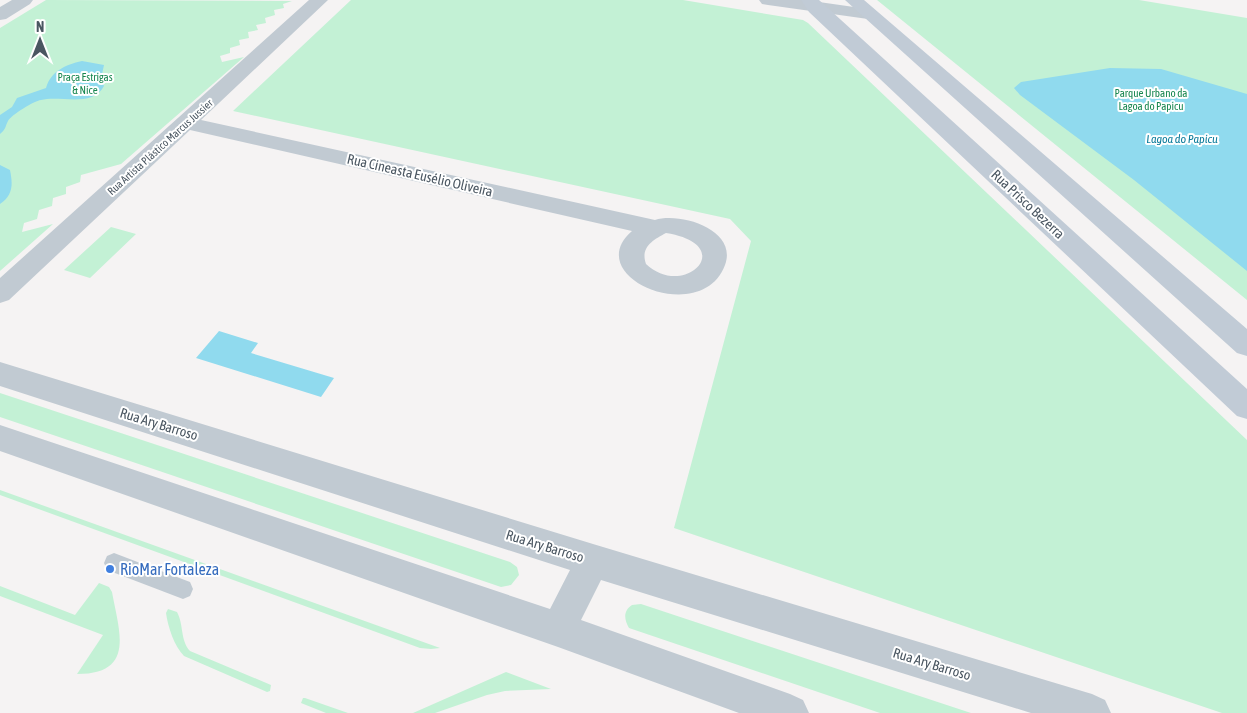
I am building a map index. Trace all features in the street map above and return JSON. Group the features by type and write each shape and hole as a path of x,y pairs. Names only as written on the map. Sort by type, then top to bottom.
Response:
{"street":[{"path":"0,15 24,0"},
{"name":"Rua Artista Plástico Marcus Jussier","path":"0,293 319,0"},
{"path":"768,0 861,7 1247,345"},
{"name":"Rua Prisco Bezerra","path":"813,4 1247,408"},
{"name":"Rua Cineasta Eusélio Oliveira","path":"187,123 654,228"},
{"name":"Rua Ary Barroso","path":"0,374 593,561 1092,713"},
{"path":"0,438 558,629 790,713"},
{"path":"558,629 593,561"}],"lane":[{"path":"114,563 183,589"}],"green space":[{"name":"Praça Estrigas & Nice","path":"46,0 292,1 283,4 284,8 274,10 275,15 265,18 266,23 256,25 258,30 248,32 249,38 239,40 240,45 230,48 230,53 220,56 222,62 244,57 121,164 81,175 80,182 66,187 66,194 53,198 52,206 39,210 37,219 24,223 22,232 53,224 0,271 0,28"},
{"path":"351,0 683,0 803,20 808,23 1247,440 1247,713 1222,713 674,528 751,241 730,219 233,111"},
{"name":"Parque Urbano da Lagoa do Papicu","path":"877,0 1139,0 1247,18 1247,300"},
{"path":"111,227 136,234 90,278 64,270"},
{"path":"0,393 510,562 517,567 519,575 511,585 501,587 0,417"},
{"path":"0,490 440,648 420,648 0,495"},
{"path":"99,583 109,587 112,592 120,635 116,658 108,667 96,672 77,674 103,635 0,596 0,586 75,615"},
{"path":"641,604 971,713 880,713 629,628 625,618 627,610 632,605"},
{"path":"168,609 177,612 181,622 183,637 190,651 271,685 270,691 267,692 184,656 174,642 166,613"},
{"path":"506,672 551,689 505,691 487,695 435,713 413,713"},
{"path":"303,698 348,713 326,713 301,703"}],"water":[{"path":"82,61 104,65 101,79 104,86 99,93 84,99 49,99 38,101 13,115 0,134 0,115 12,107 17,98 46,88 51,77 59,70"},
{"name":"Lagoa do Papicu","path":"1110,68 1161,69 1247,94 1247,271 1134,180 1020,95 1014,88 1021,82"},
{"path":"0,165 10,170 12,185 10,193 0,204"},
{"path":"219,331 258,343 251,353 334,378 321,397 196,358"}],"place":[{"name":"RioMar Fortaleza","path":"110,569"}]}
